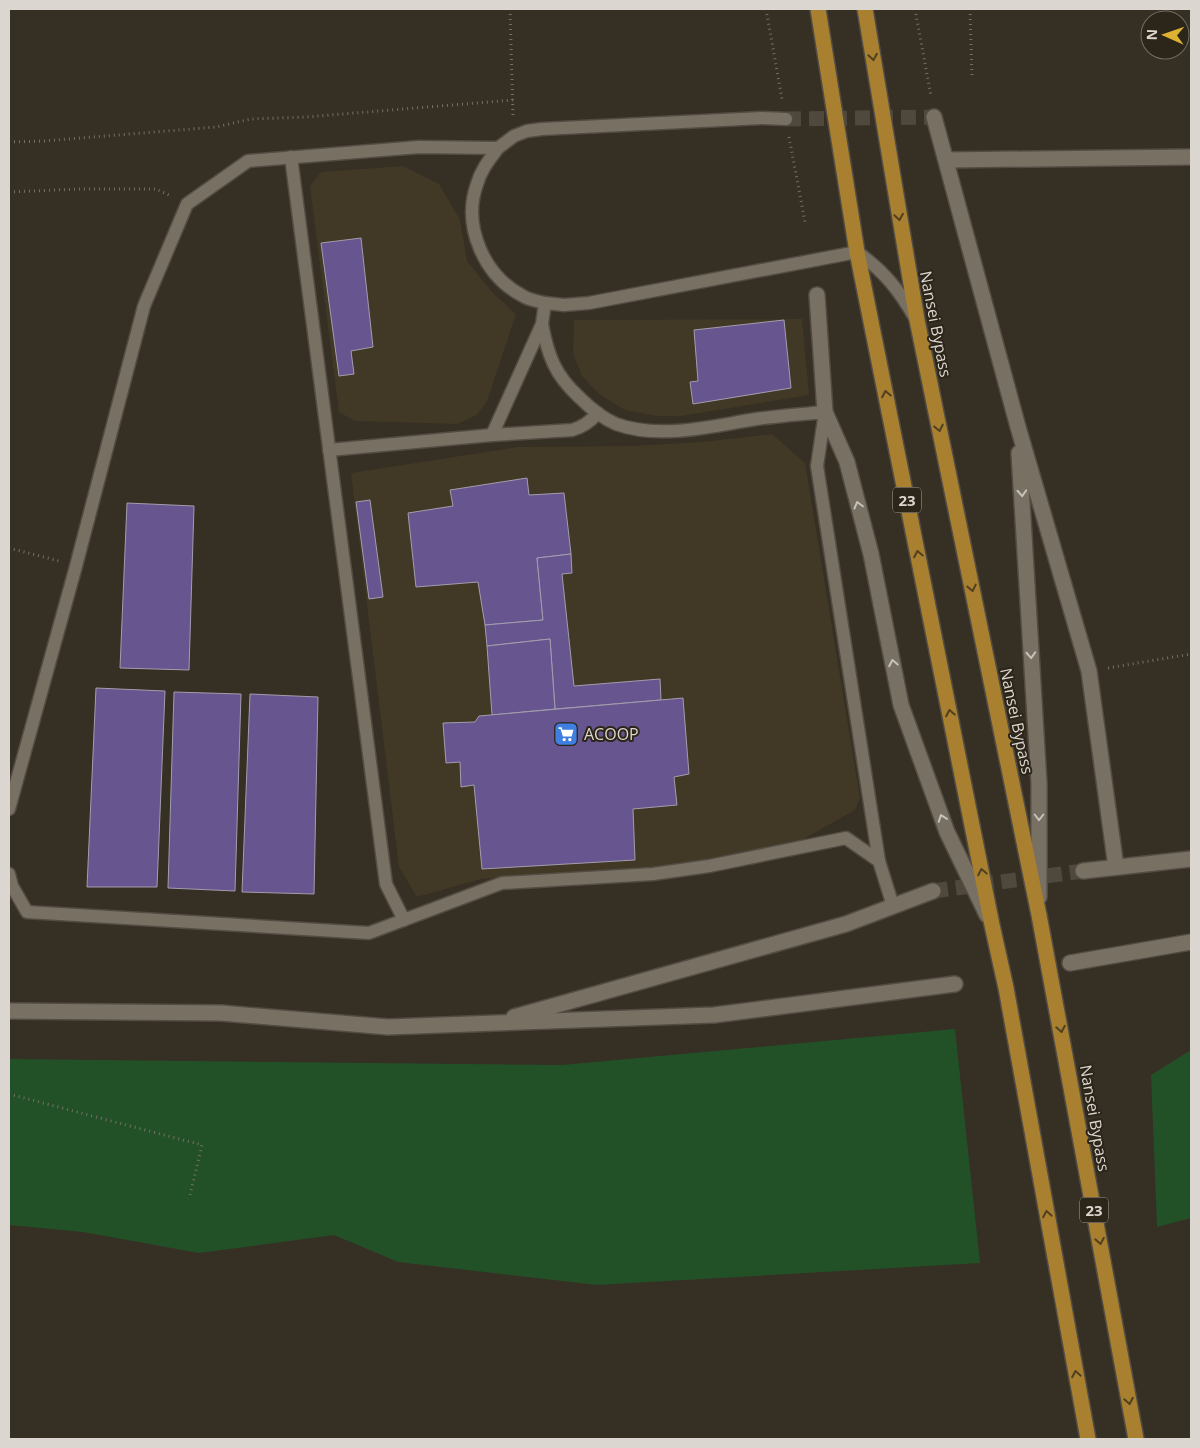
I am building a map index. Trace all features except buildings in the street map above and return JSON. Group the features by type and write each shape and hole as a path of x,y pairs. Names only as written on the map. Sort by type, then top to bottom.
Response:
{"highway":[{"name":"23","path":"818,9 857,252 1006,988 1088,1439"},
{"name":"Nansei Bypass","path":"865,9 916,320 1052,981 1136,1439"}],"street":[{"path":"934,117 1018,427 1090,671 1116,867"},
{"path":"946,160 1191,157"},
{"path":"817,295 825,412 846,462 868,545 901,705 947,832 992,925"},
{"path":"1018,427 1039,783 1039,915"},
{"path":"1083,871 1191,860"},
{"path":"490,1024 846,924 934,891"},
{"path":"1070,963 1191,942"},
{"path":"9,1011 221,1013 388,1027 714,1015 955,984"}],"lane":[{"path":"786,119 762,118 542,129 527,131 514,136 498,148 484,167 476,186 473,206 476,240 482,255 491,270 507,287 524,297 544,303 564,305 589,303 857,252 875,265 890,280 903,297 916,320"},
{"path":"9,809 76,566 144,306 187,204 248,161 419,147 498,148"},
{"path":"291,157 386,884 404,920"},
{"path":"544,303 542,324 547,350 554,367 569,388 598,413 614,423 653,431 678,430 825,412 817,466 879,860 894,906"},
{"path":"492,434 542,324"},
{"path":"330,450 492,434 572,430 588,423 598,413"},
{"path":"9,874 12,886 27,912 369,934 502,882 654,874 709,866 846,838 879,860"}],"path":[{"path":"510,9 514,136"},
{"path":"766,9 806,222"},
{"path":"916,9 934,117"},
{"path":"970,9 972,78"},
{"path":"9,142 44,141 216,127 251,119 306,117 513,100"},
{"path":"9,192 79,189 156,189 187,204"},
{"path":"9,548 76,566"},
{"path":"1090,671 1191,654"},
{"path":"9,1094 202,1145 189,1199"}],"shaded area":[{"path":"403,166 439,184 460,220 467,261 492,292 516,314 487,401 477,415 457,424 355,421 339,412 310,186 321,172"},
{"path":"802,319 809,395 681,416 656,416 625,410 599,394 582,376 573,353 574,320"},
{"path":"772,434 805,463 860,798 855,810 800,841 676,865 481,879 417,897 399,867 351,473 518,447 634,446 701,442"}],"green space":[{"path":"955,1029 980,1263 597,1285 398,1262 334,1235 199,1253 83,1232 9,1225 9,1059 562,1065"},
{"path":"1191,1050 1191,1218 1157,1227 1151,1075"}],"tunnel":[{"path":"786,119 934,117"},
{"path":"933,891 1083,871"}],"place":[{"name":"ACOOP","path":"566,734"}]}
